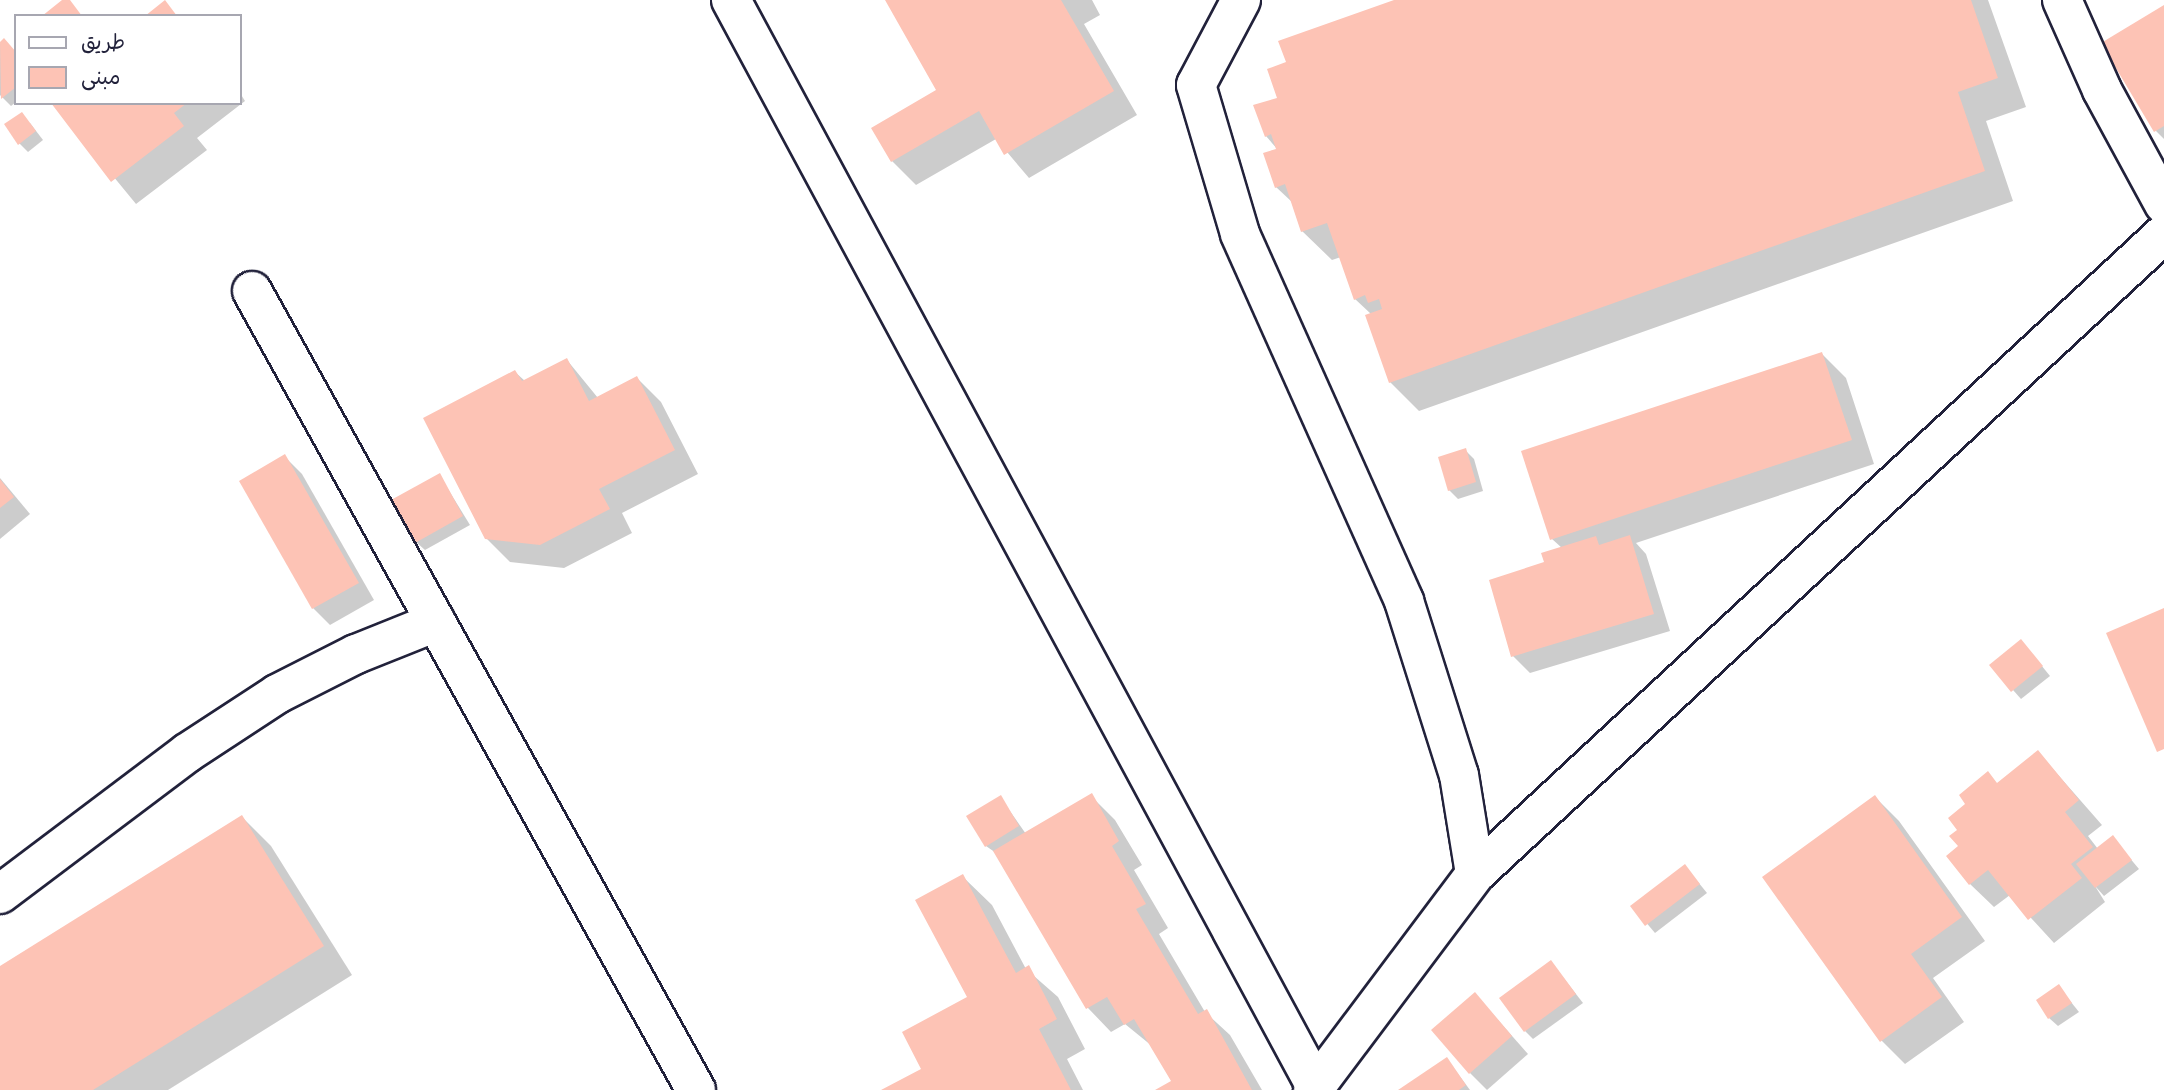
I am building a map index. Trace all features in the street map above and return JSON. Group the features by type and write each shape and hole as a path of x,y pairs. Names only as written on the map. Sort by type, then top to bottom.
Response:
{"street":[{"path":"731,0 1314,1088 1475,874 2164,234"},
{"path":"1241,0 1196,85 1240,234 1404,601 1459,775 1475,874"},
{"path":"2062,0 2102,90 2164,204"},
{"path":"252,291 696,1090"},
{"path":"0,894 187,753 277,694 356,654 436,622"}],"building":[{"path":"62,0 70,0 80,14 44,14"},
{"path":"165,0 176,14 148,14"},
{"path":"885,0 1061,0 1114,91 1004,155 979,111 891,162 871,128 936,90"},
{"path":"1394,0 1971,0 1998,78 1958,92 1985,171 1389,383 1365,315 1382,309 1379,299 1368,303 1365,295 1354,300 1327,223 1301,232 1285,184 1275,188 1263,153 1276,149 1271,134 1265,137 1253,105 1277,98 1267,69 1286,62 1278,41"},
{"path":"2164,5 2164,126 2154,132 2101,43"},
{"path":"4,38 14,50 14,89 1,99 0,42"},
{"path":"53,105 184,105 174,113 184,126 111,182"},
{"path":"22,112 36,131 18,145 4,124"},
{"path":"1822,352 1852,440 1550,540 1521,451"},
{"path":"567,358 589,401 637,376 675,450 599,489 610,509 540,545 485,539 423,418 515,370 522,381"},
{"path":"1466,448 1476,482 1448,491 1438,457"},
{"path":"285,454 359,583 312,609 239,481"},
{"path":"440,473 463,516 415,543 391,500"},
{"path":"0,479 14,497 0,508"},
{"path":"1630,535 1654,614 1511,657 1489,580 1544,562 1541,553 1596,536 1599,545"},
{"path":"2164,608 2164,749 2157,752 2106,633"},
{"path":"2021,639 2043,666 2011,692 1989,665"},
{"path":"2038,750 2079,800 2065,812 2093,847 2071,864 2082,878 2028,920 1988,870 1969,885 1946,856 1958,846 1949,836 1957,830 1948,818 1965,804 1959,795 1988,771 1997,783"},
{"path":"1092,793 1119,841 1112,846 1146,904 1136,909 1198,1014 1207,1009 1252,1090 1155,1090 1171,1081 1134,1019 1124,1025 1107,997 1086,1009 993,851"},
{"path":"1001,795 1019,826 985,847 966,816"},
{"path":"1875,795 1962,917 1911,954 1942,997 1880,1042 1762,877"},
{"path":"242,815 324,946 93,1090 0,1090 0,966"},
{"path":"2113,835 2132,860 2095,888 2076,864"},
{"path":"1685,864 1700,884 1645,926 1630,906"},
{"path":"963,874 1016,973 1029,965 1057,1019 1039,1029 1071,1090 881,1090 921,1069 902,1032 967,997 915,900"},
{"path":"1551,960 1576,994 1524,1032 1499,998"},
{"path":"2059,984 2072,1003 2048,1019 2036,1000"},
{"path":"1475,992 1512,1036 1469,1074 1431,1030"},
{"path":"1447,1057 1466,1085 1459,1090 1398,1090"}]}
